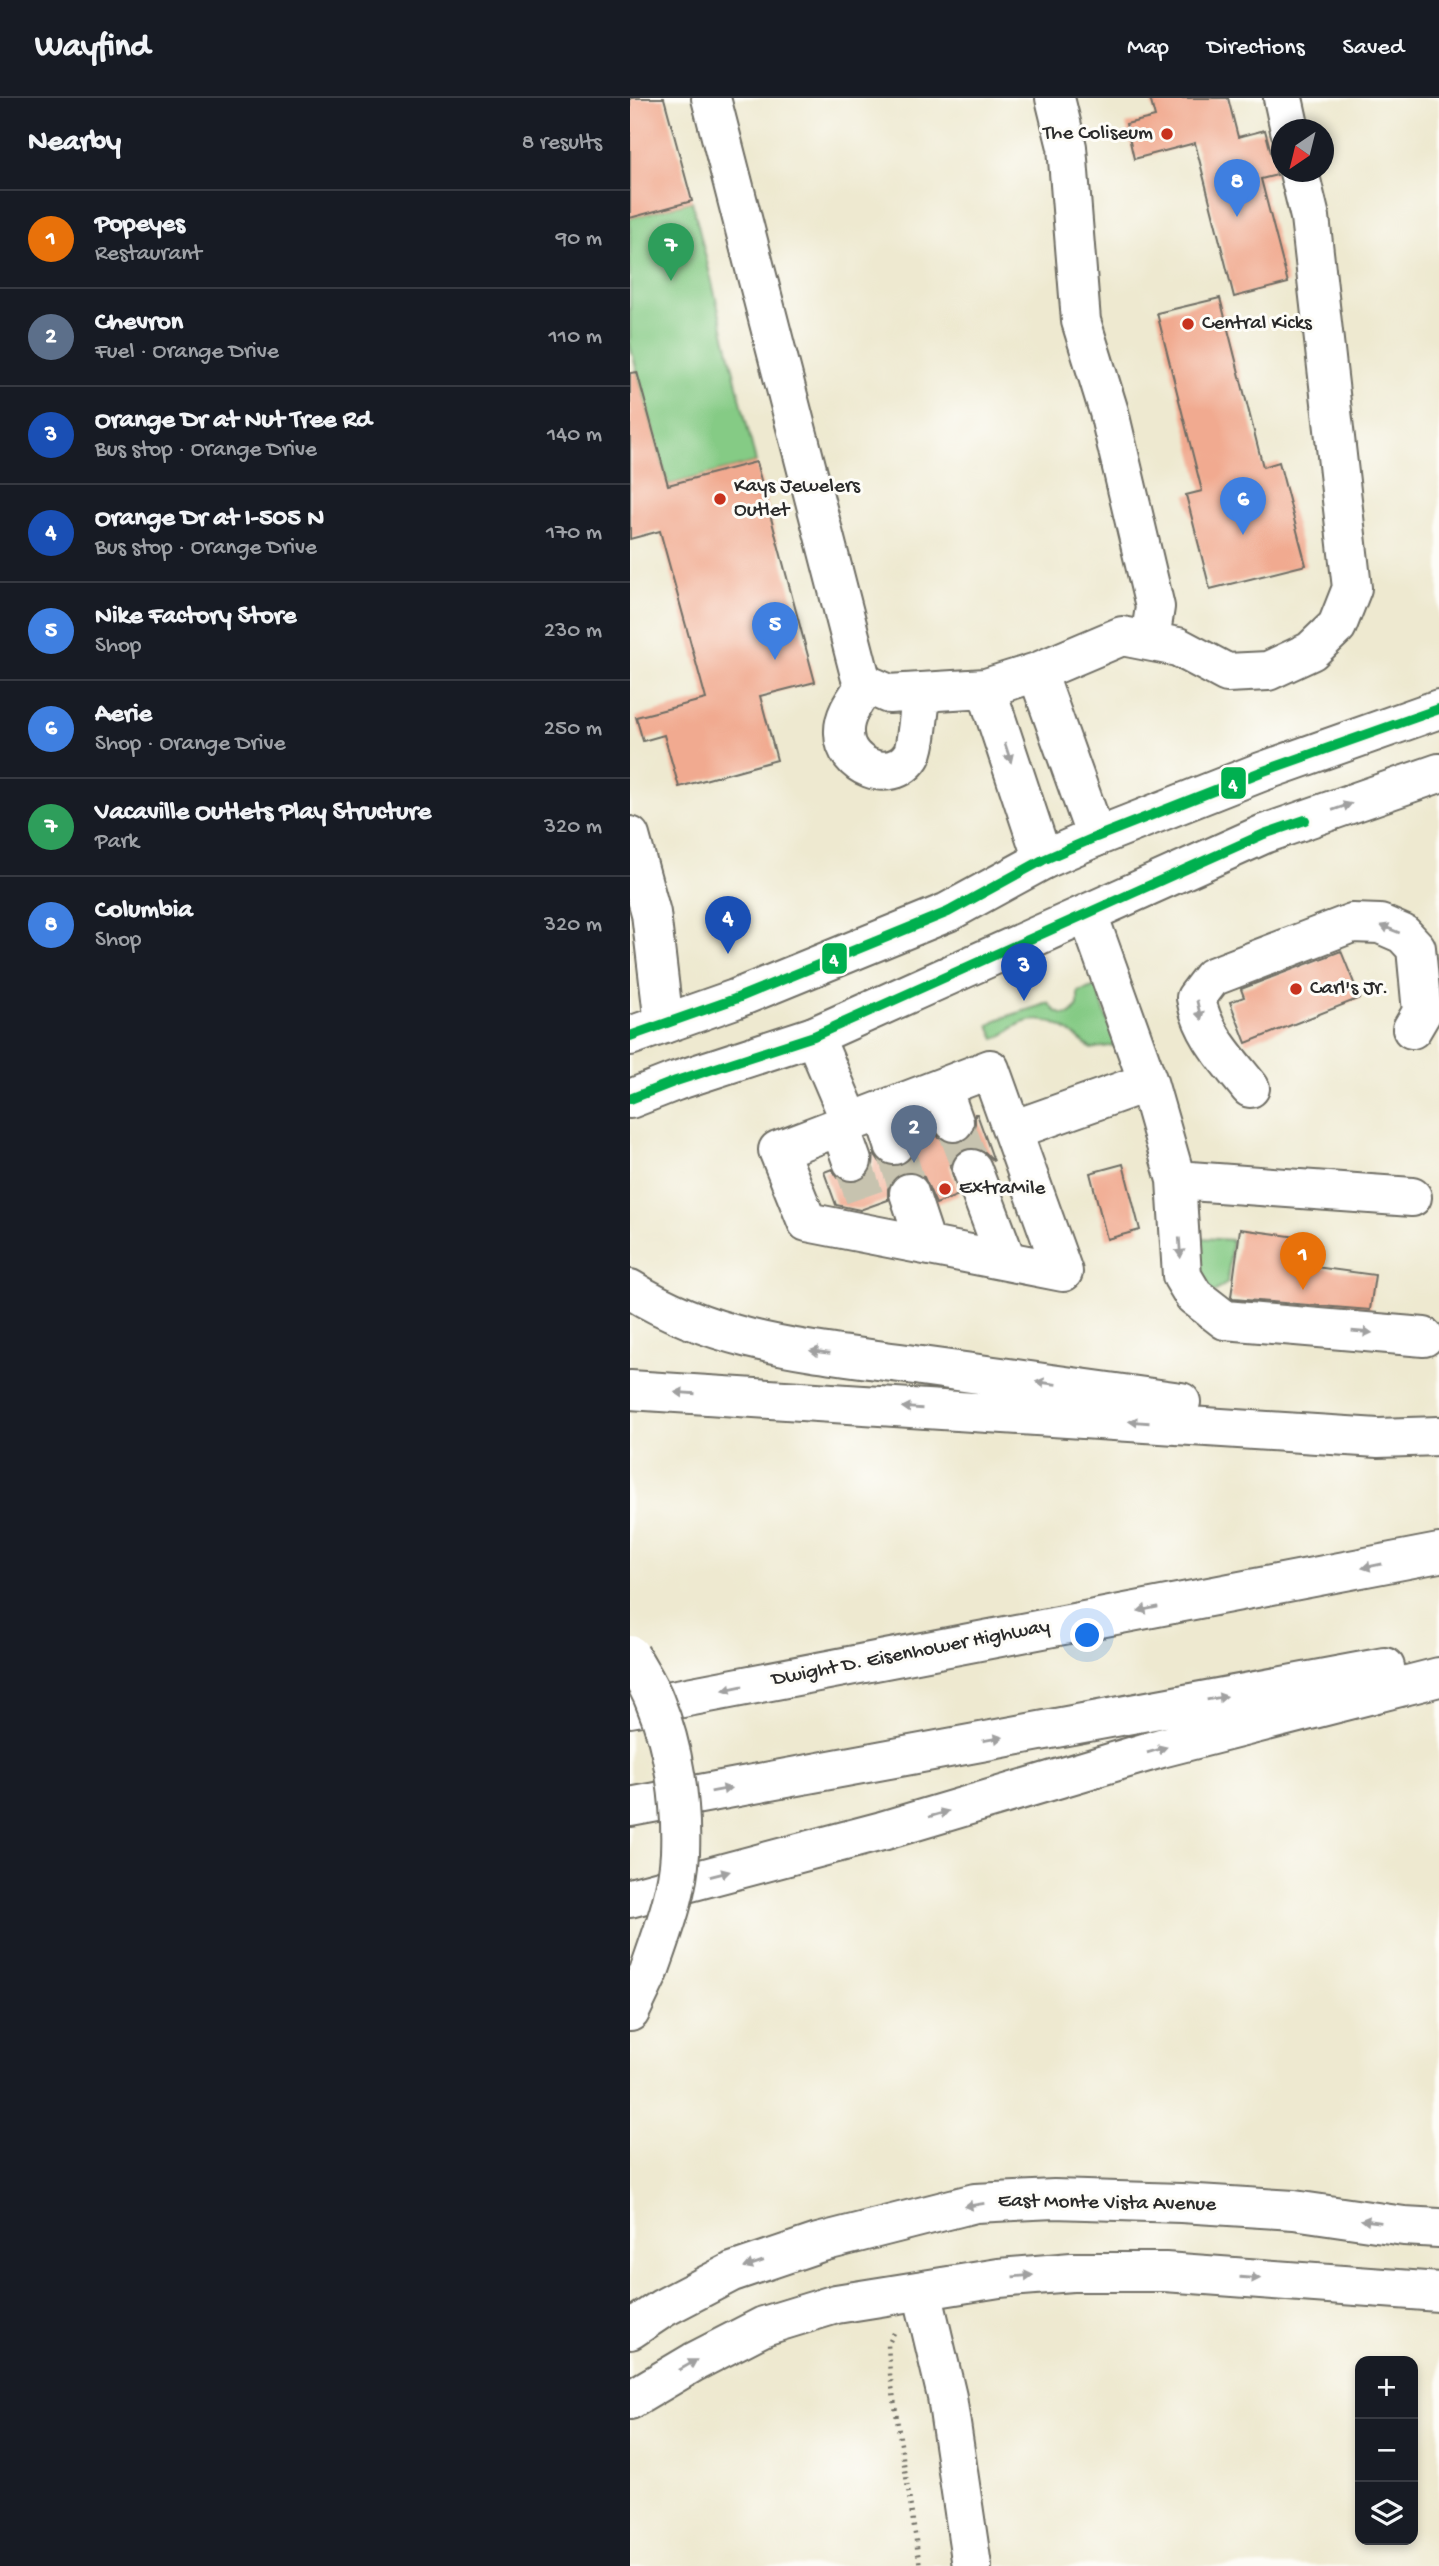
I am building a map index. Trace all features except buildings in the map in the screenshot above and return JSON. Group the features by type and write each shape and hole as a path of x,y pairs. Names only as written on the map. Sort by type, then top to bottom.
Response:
{"main road":[{"path":"711,98 860,675 866,684 889,694 986,688 1037,672 1122,636 1178,647 1227,673 1268,671 1311,651 1336,626 1352,588 1310,217 1301,182"},
{"path":"1055,98 1067,147 1081,321 1109,412 1155,607 1150,640"},
{"path":"1283,98 1288,119"},
{"path":"1037,672 1096,837"},
{"path":"866,684 845,720 844,733 850,754 871,770 885,772 901,766 912,756 922,692"},
{"path":"986,688 1043,860"},
{"path":"630,836 651,913 647,1030 735,999 948,912 1043,860 1096,837 1261,772 1439,709"},
{"path":"630,1099 814,1036 1264,834 1439,773"},
{"path":"1088,914 1148,1082 1176,1180 1182,1276 1194,1296 1225,1320 1424,1337"},
{"path":"1250,1088 1212,1040 1199,1018 1196,998 1212,976 1352,923 1380,924 1403,934 1416,948 1422,1012 1412,1029"},
{"path":"814,1036 864,1134"},
{"path":"990,1069 1013,1130 1063,1272 926,1244 874,1222 807,1222 779,1150 864,1134 948,1105 990,1069"},
{"path":"1013,1130 1148,1082"},
{"path":"972,1169 1006,1259"},
{"path":"1176,1180 1412,1197"},
{"path":"909,1193 926,1244"},
{"path":"630,1289 686,1320 736,1337 809,1350 1330,1423 1378,1437"},
{"path":"630,1390 1378,1437 1439,1436"},
{"name":"Dwight D. Eisenhower Highway","path":"630,1708 1439,1553"},
{"path":"630,1655 655,1701 670,1749 679,1808 680,1855 673,1894 649,1972 630,2012"},
{"path":"630,1807 1439,1657"},
{"path":"630,1898 882,1830 1161,1748 1439,1677"},
{"name":"East Monte Vista Avenue","path":"630,2330 663,2308 732,2272 818,2242 975,2203 1054,2199 1181,2203 1294,2210 1404,2226 1439,2228"},
{"path":"630,2400 694,2362 764,2326 836,2304 999,2278 1086,2272 1177,2273 1439,2292"},
{"path":"922,2291 947,2397 972,2566"}],"path":[{"path":"894,2333 888,2345 890,2374 920,2566"}],"green space":[{"path":"692,201 756,462 668,485 630,345 630,218"},
{"path":"1096,986 1116,1045 1091,1049 1058,1025 1038,1020 1018,1025 995,1039 989,1026 999,1019 1049,1003 1058,1013 1071,1014 1078,1006 1078,992"},
{"path":"1201,1238 1232,1240 1227,1283 1209,1296 1197,1265"}],"tunnel":[{"path":"954,1122 972,1169"},
{"path":"894,1145 909,1193"},
{"path":"852,1161 868,1207"}],"transit line":[{"name":"4","path":"630,1036 735,999 948,912 1043,860 1096,837 1261,772 1439,709"},
{"name":"4","path":"630,1099 676,1081 814,1036 1264,834 1305,820"}],"place":[{"name":"The Coliseum","path":"1167,134"},
{"name":"Columbia","path":"1237,217"},
{"name":"Vacaville Outlets Play Structure","path":"671,281"},
{"name":"Central Kicks","path":"1188,324"},
{"name":"Kays Jewelers Outlet","path":"720,499"},
{"name":"Aerie","path":"1243,535"},
{"name":"Nike Factory Store","path":"775,660"},
{"name":"Orange Dr at I-505 N","path":"728,954"},
{"name":"Carl's Jr.","path":"1296,989"},
{"name":"Orange Dr at Nut Tree Rd","path":"1024,1001"},
{"name":"Chevron","path":"914,1163"},
{"name":"ExtraMile","path":"945,1189"},
{"name":"Popeyes","path":"1303,1290"}]}
